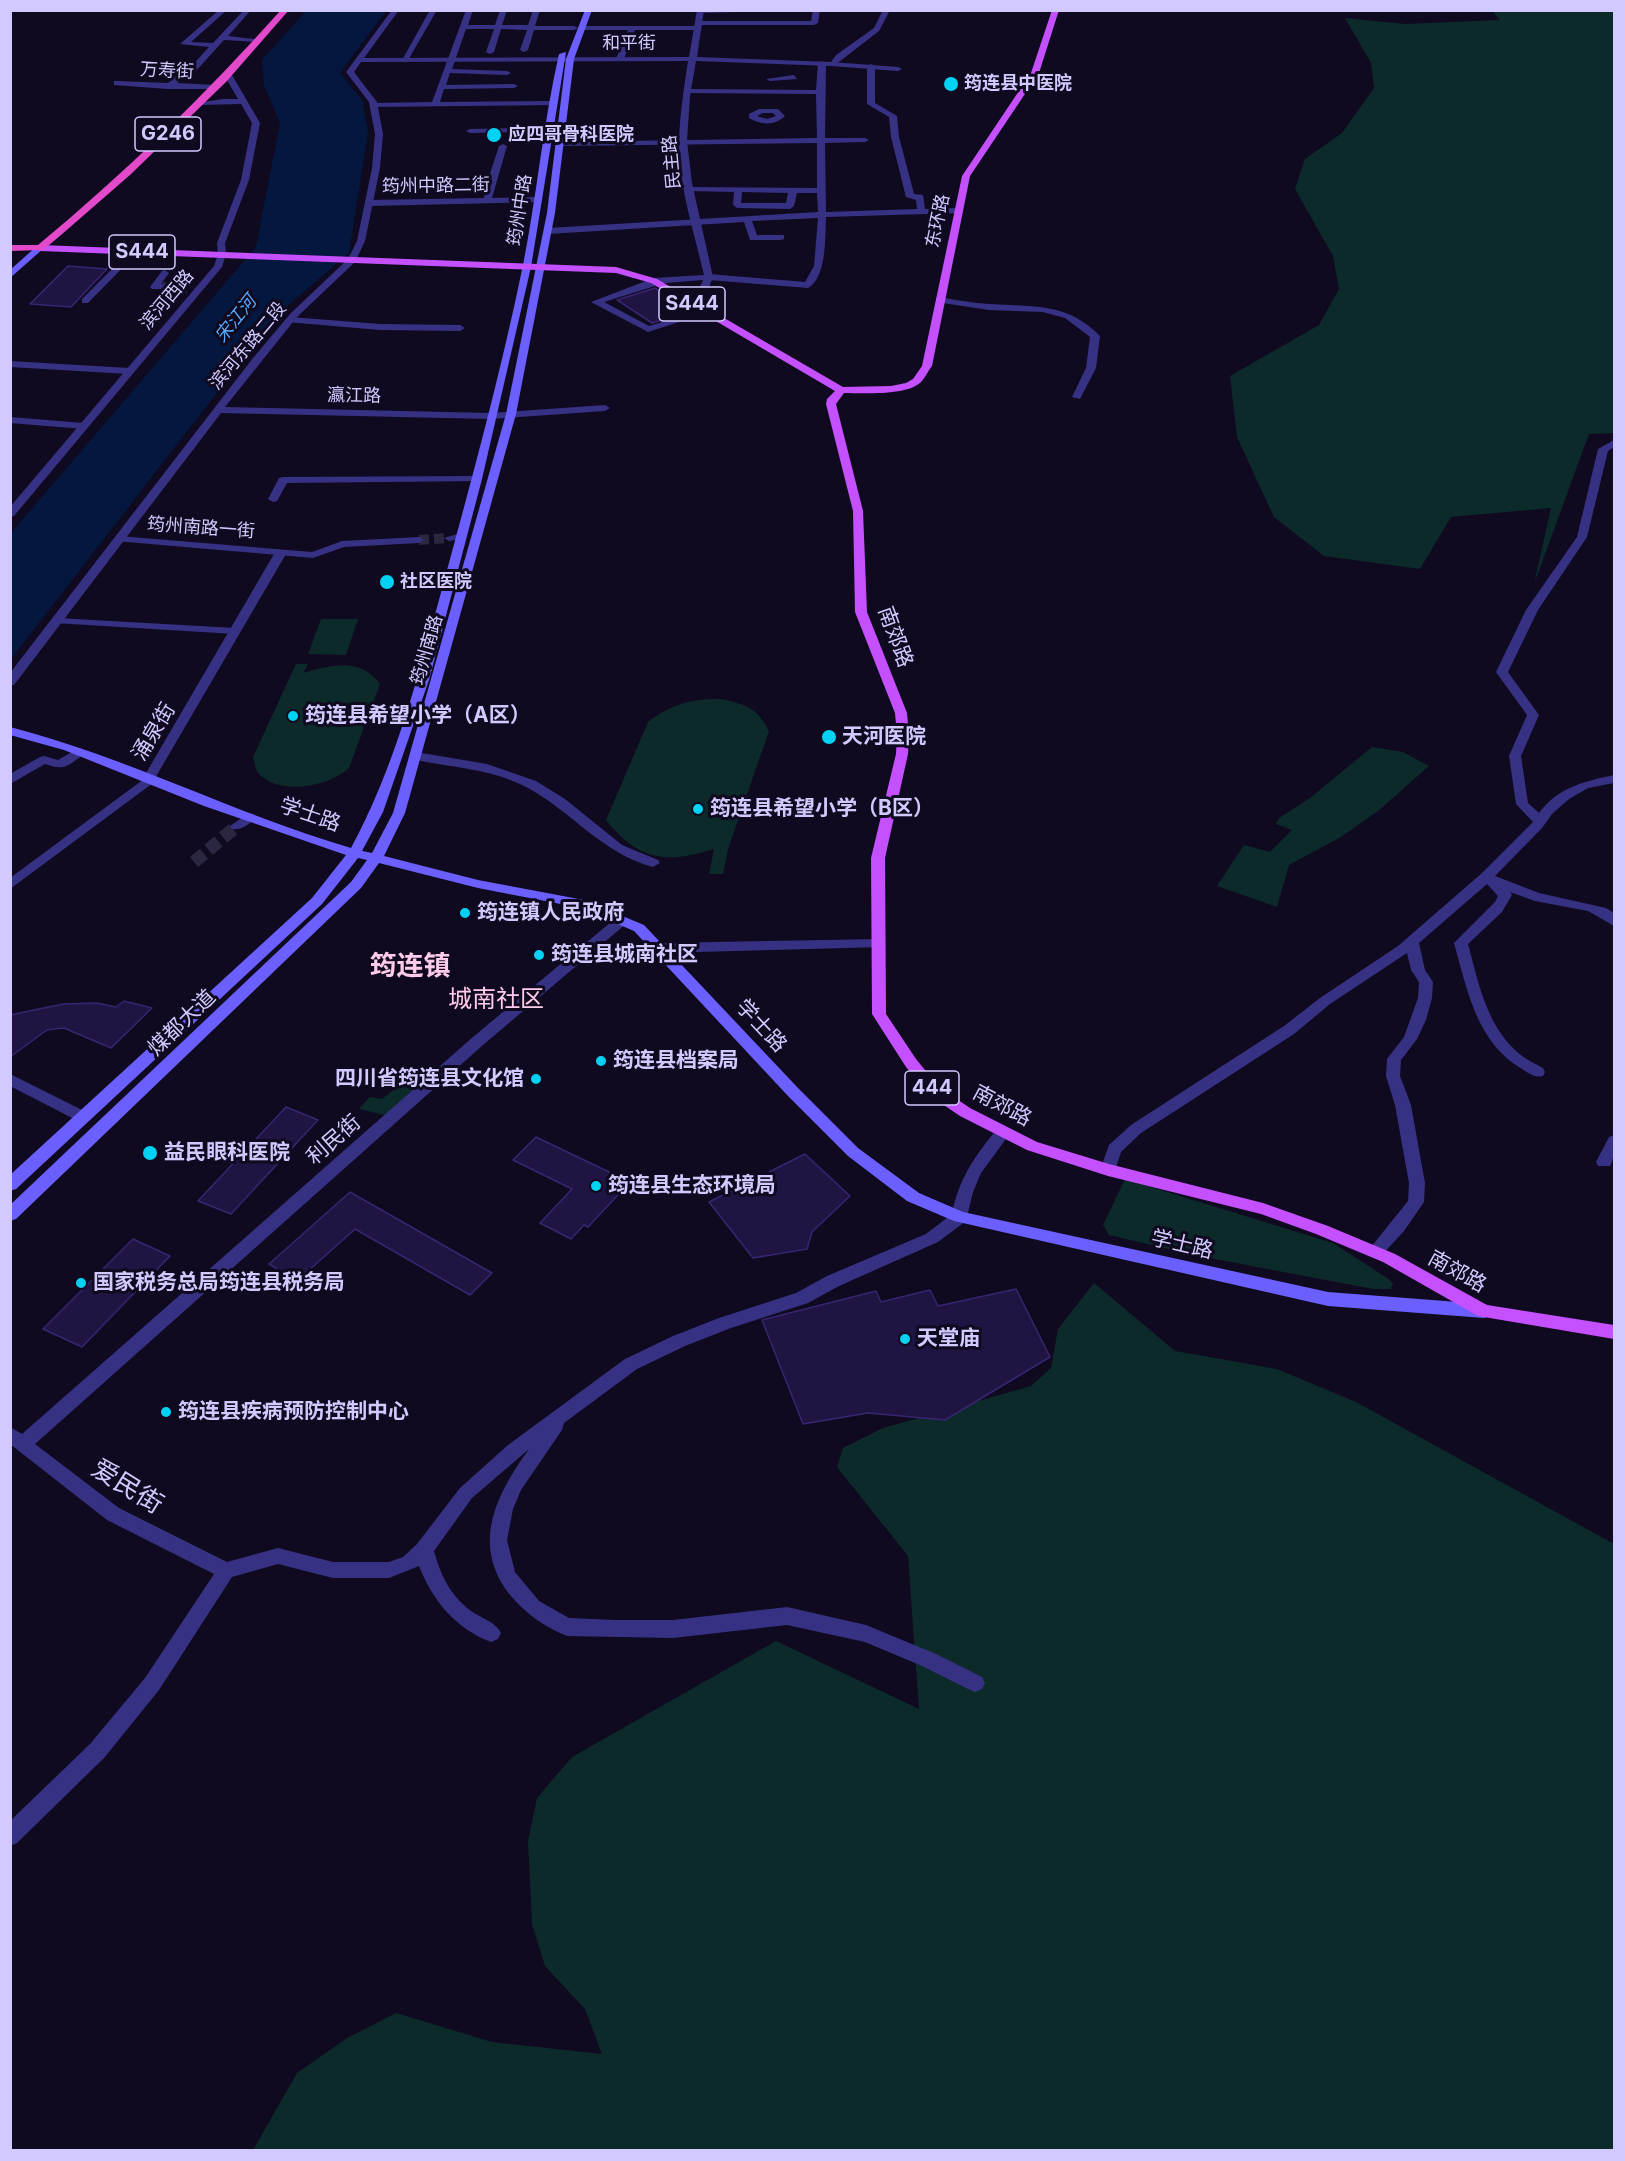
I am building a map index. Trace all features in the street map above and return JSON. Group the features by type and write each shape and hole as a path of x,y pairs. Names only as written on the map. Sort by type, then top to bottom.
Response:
{"highway":[{"name":"G246","path":"40,248 127,173 200,103 286,10"},
{"path":"10,248 40,248"}],"main road":[{"name":"筠州中路","path":"578,28 580,10"},
{"name":"筠州中路","path":"491,416 527,267 539,200 545,129 565,59 578,28 590,10"},
{"name":"东环路","path":"841,390 891,389 917,381 927,366 966,176 1035,73 1056,10"},
{"name":"筠州中路","path":"511,414 548,231 560,144 565,59"},
{"name":"S444","path":"40,248 616,270 654,281 841,390"},
{"path":"10,275 40,248"},
{"name":"南郊路","path":"841,390 832,399 831,404 858,511 861,612 901,713 903,735 902,754 878,858 879,1014 911,1063 934,1090 965,1112 1032,1146 1108,1170 1263,1209 1374,1252 1484,1311 1614,1332"},
{"name":"筠州南路","path":"377,856 399,813 511,414"},
{"name":"筠州南路","path":"355,852 377,812 423,680 455,537 477,479 491,416"},
{"name":"学士路","path":"10,731 79,752 243,821 478,884 584,904 639,928 852,1152 913,1197 960,1217 1328,1299 1484,1311"},
{"name":"煤都大道","path":"10,1185 317,901 355,852"},
{"name":"煤都大道","path":"10,1215 353,888 377,856"}],"street":[{"path":"217,45 184,44 224,10"},
{"path":"168,87 187,71 191,71 248,10"},
{"path":"359,60 396,10"},
{"path":"404,60 434,10"},
{"path":"435,104 470,10"},
{"path":"490,52 504,10"},
{"path":"524,50 537,10"},
{"path":"701,11 806,10"},
{"path":"464,27 632,28 814,23 817,10"},
{"path":"705,312 648,329 596,302 652,284 654,281 709,277 808,285 818,266 822,216 820,93 827,63 872,34 884,19 887,10"},
{"name":"民主路","path":"701,11 687,92 683,141 689,189 709,277"},
{"path":"620,59 632,28"},
{"path":"224,38 258,40"},
{"name":"和平街","path":"359,60 693,59 827,63 898,69"},
{"name":"滨河东路二段","path":"10,682 216,410 290,320 352,260 361,241 379,134 374,105 350,72 359,60"},
{"path":"871,66 873,101 870,104 893,116 896,141 910,197 920,197 921,210"},
{"path":"448,71 507,73"},
{"name":"滨河西路","path":"10,514 195,289 218,267 222,254 221,243 245,180 256,123 228,75"},
{"path":"771,92 768,79 794,75"},
{"name":"万寿街","path":"117,83 168,87 216,87"},
{"path":"442,87 514,86"},
{"path":"687,92 820,93"},
{"path":"749,92 749,101"},
{"path":"200,103 244,102"},
{"path":"374,105 553,103"},
{"path":"470,131 516,130"},
{"path":"560,144 865,140"},
{"path":"488,201 489,189 504,146"},
{"path":"750,190 751,179"},
{"path":"689,189 822,191"},
{"path":"738,190 737,205 790,206 794,191"},
{"name":"筠州中路二街","path":"369,203 539,200"},
{"path":"548,231 921,210 957,211"},
{"path":"748,221 753,238 781,237"},
{"path":"85,301 135,251"},
{"path":"162,287 155,287 165,273"},
{"path":"696,307 709,277"},
{"path":"939,300 989,308 1044,309 1068,316 1083,326 1095,336 1096,348 1085,386 1077,397"},
{"path":"290,320 380,327 460,328"},
{"path":"10,364 129,371"},
{"name":"瀛江路","path":"216,410 491,416 605,408"},
{"path":"10,420 84,426"},
{"path":"1539,821 1522,804 1515,756 1533,715 1503,672 1532,610 1582,537 1603,449 1614,443"},
{"path":"273,499 283,480 477,479"},
{"name":"筠州南路一街","path":"119,539 313,555 342,544 419,540"},
{"name":"涌泉街","path":"10,885 148,780 280,554"},
{"path":"58,621 235,631"},
{"path":"10,780 44,760 60,765 79,752"},
{"path":"416,756 487,768 531,784 560,802 617,848 653,863"},
{"path":"1108,1170 1114,1149 1136,1129 1289,1030 1325,1001 1412,942 1487,876 1547,811 1564,796 1584,786 1614,779"},
{"path":"1487,876 1535,897 1559,903 1593,907 1613,917 1614,922"},
{"path":"1487,876 1505,895 1501,906 1472,929 1461,943 1479,1009 1510,1054 1538,1072"},
{"name":"利民街","path":"17,1438 622,920"},
{"path":"1374,1252 1398,1227 1416,1202 1417,1183 1403,1105 1393,1076 1394,1059 1410,1039 1419,1020 1425,998 1426,982 1418,970 1412,942"},
{"path":"660,948 878,944"},
{"path":"10,1079 83,1117"},
{"path":"10,1836 97,1751 152,1684 226,1571 278,1556 333,1570 389,1570 409,1563 424,1550 466,1493 514,1450 632,1364 688,1338 764,1309 802,1298 832,1281 932,1238 960,1217 962,1194 969,1176 1003,1132"},
{"path":"1604,1162 1614,1141"},
{"path":"565,1413 513,1486 504,1509 498,1540 506,1575 532,1607 567,1628 673,1629 787,1616 866,1634 929,1660 975,1683"},
{"name":"爱民街","path":"17,1438 113,1514 226,1571"},
{"path":"424,1550 430,1574 447,1602 462,1617 491,1633"}],"green space":[{"path":"1492,11 1614,11 1614,433 1589,434 1534,584 1551,508 1451,517 1420,569 1324,556 1274,517 1237,437 1230,376 1319,325 1339,289 1333,256 1295,189 1305,159 1342,133 1374,88 1371,63 1345,18 1405,24 1500,20"},
{"path":"321,619 358,619 346,655 308,654"},
{"path":"296,664 308,664 303,673 334,666 354,667 372,675 380,684 349,768 330,780 293,787 269,781 260,775 253,757"},
{"path":"722,699 750,708 765,723 769,731 728,849 723,874 709,874 714,849 682,857 654,856 630,844 606,820 648,722 683,703"},
{"path":"1372,747 1403,752 1429,766 1378,811 1341,837 1289,865 1277,907 1217,886 1244,845 1270,852 1292,830 1276,824 1279,818 1310,798"},
{"path":"401,1084 415,1089 385,1115 359,1109 370,1097 382,1099"},
{"path":"1125,1179 1333,1243 1387,1278 1393,1283 1391,1289 1373,1289 1199,1256 1109,1235 1103,1225"},
{"path":"1094,1283 1175,1351 1277,1369 1356,1402 1614,1544 1614,2150 253,2150 297,2073 347,2038 396,2013 492,2042 602,2054 585,2009 545,1966 532,1924 528,1841 537,1798 572,1757 776,1641 919,1709 908,1556 837,1467 843,1448 883,1428 1031,1386 1051,1368 1058,1329"}],"water":[{"name":"宋江河","path":"306,11 386,11 340,73 362,100 368,132 349,253 277,315 11,659 11,533 256,247 280,123 264,85 262,60"}],"building":[{"path":"68,266 107,269 71,307 30,304"},
{"path":"655,288 691,311 652,323 617,300"},
{"path":"124,1001 152,1008 111,1048 64,1028 47,1030 10,1057 10,1015 63,1004 97,1003 116,1007"},
{"path":"286,1107 318,1120 231,1214 198,1201"},
{"name":"筠连县生态环境局","path":"536,1137 630,1182 588,1227 584,1225 571,1239 540,1223 572,1189 513,1160"},
{"path":"805,1154 850,1196 812,1232 807,1249 753,1258 709,1202"},
{"path":"350,1192 492,1273 470,1295 355,1229 297,1281 269,1264"},
{"name":"国家税务总局筠连县税务局","path":"133,1239 170,1256 82,1347 43,1329"},
{"name":"天堂庙","path":"1016,1289 1050,1357 945,1420 868,1413 803,1424 762,1320 876,1291 881,1302 930,1290 938,1306"}],"tunnel":[{"path":"516,130 541,130"},
{"path":"162,287 191,289"},
{"path":"419,540 449,538"},
{"path":"194,862 237,826"}],"place":[{"name":"筠连县中医院","path":"951,84"},
{"name":"应四哥骨科医院","path":"494,135"},
{"name":"社区医院","path":"387,582"},
{"name":"筠连县希望小学（A区）","path":"293,716"},
{"name":"天河医院","path":"829,737"},
{"name":"筠连县希望小学（B区）","path":"698,809"},
{"name":"筠连镇人民政府","path":"465,913"},
{"name":"筠连县城南社区","path":"539,955"},
{"name":"筠连县档案局","path":"601,1061"},
{"name":"四川省筠连县文化馆","path":"536,1079"},
{"name":"益民眼科医院","path":"150,1153"},
{"name":"筠连县生态环境局","path":"596,1186"},
{"name":"国家税务总局筠连县税务局","path":"81,1283"},
{"name":"天堂庙","path":"905,1339"},
{"name":"筠连县疾病预防控制中心","path":"166,1412"}],"district":[{"name":"筠连镇","path":"410,967"},
{"name":"城南社区","path":"496,1000"}]}
